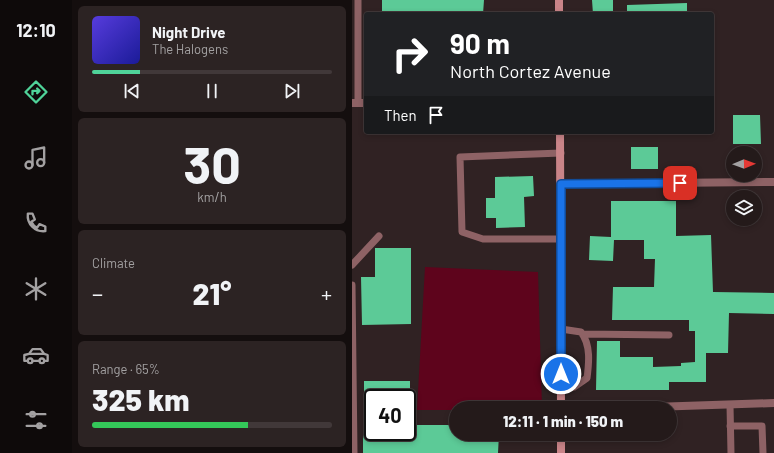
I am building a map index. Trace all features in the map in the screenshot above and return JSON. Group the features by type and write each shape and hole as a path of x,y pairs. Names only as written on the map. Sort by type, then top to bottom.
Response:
{"street":[{"path":"559,0 559,12"},
{"path":"560,134 562,401"},
{"path":"561,184 774,182"},
{"path":"677,406 774,403"},
{"path":"561,441 561,453"}],"lane":[{"path":"358,0 359,103"},
{"path":"561,153 460,157 462,232 483,239 561,239"},
{"path":"352,265 379,236"},
{"path":"352,285 354,453"},
{"path":"561,329 578,331 583,334 586,339 589,354 587,378 574,387 561,389"},
{"path":"583,334 669,335"},
{"path":"730,405 731,453"},
{"path":"730,426 762,426 763,453"}],"shaded area":[{"path":"425,267 538,272 542,401 449,401 449,410 417,410"}],"building":[{"path":"382,0 484,0 483,12 382,12"},
{"path":"592,0 613,0 613,12 593,12"},
{"path":"687,3 687,12 627,12 627,5"},
{"path":"733,115 760,115 761,144 733,144"},
{"path":"631,147 658,147 658,169 631,169"},
{"path":"533,176 534,196 524,197 525,227 496,228 496,218 486,218 486,198 495,198 495,177"},
{"path":"611,201 676,201 676,236 711,235 713,292 774,293 774,314 729,313 728,353 706,353 706,382 669,382 669,390 596,390 597,341 620,341 620,357 653,357 653,367 681,366 681,363 695,362 695,331 689,331 689,320 612,320 613,287 654,287 655,259 644,259 644,240 614,240 613,261 589,260 590,236 611,237"},
{"path":"375,248 411,248 411,324 362,325 361,277 375,277"},
{"path":"364,381 410,381 410,389 364,389"},
{"path":"416,425 449,425 449,441 499,441 498,453 363,453 363,432 364,441 416,441"}],"route":[{"path":"561,374 561,184 680,183"}]}
